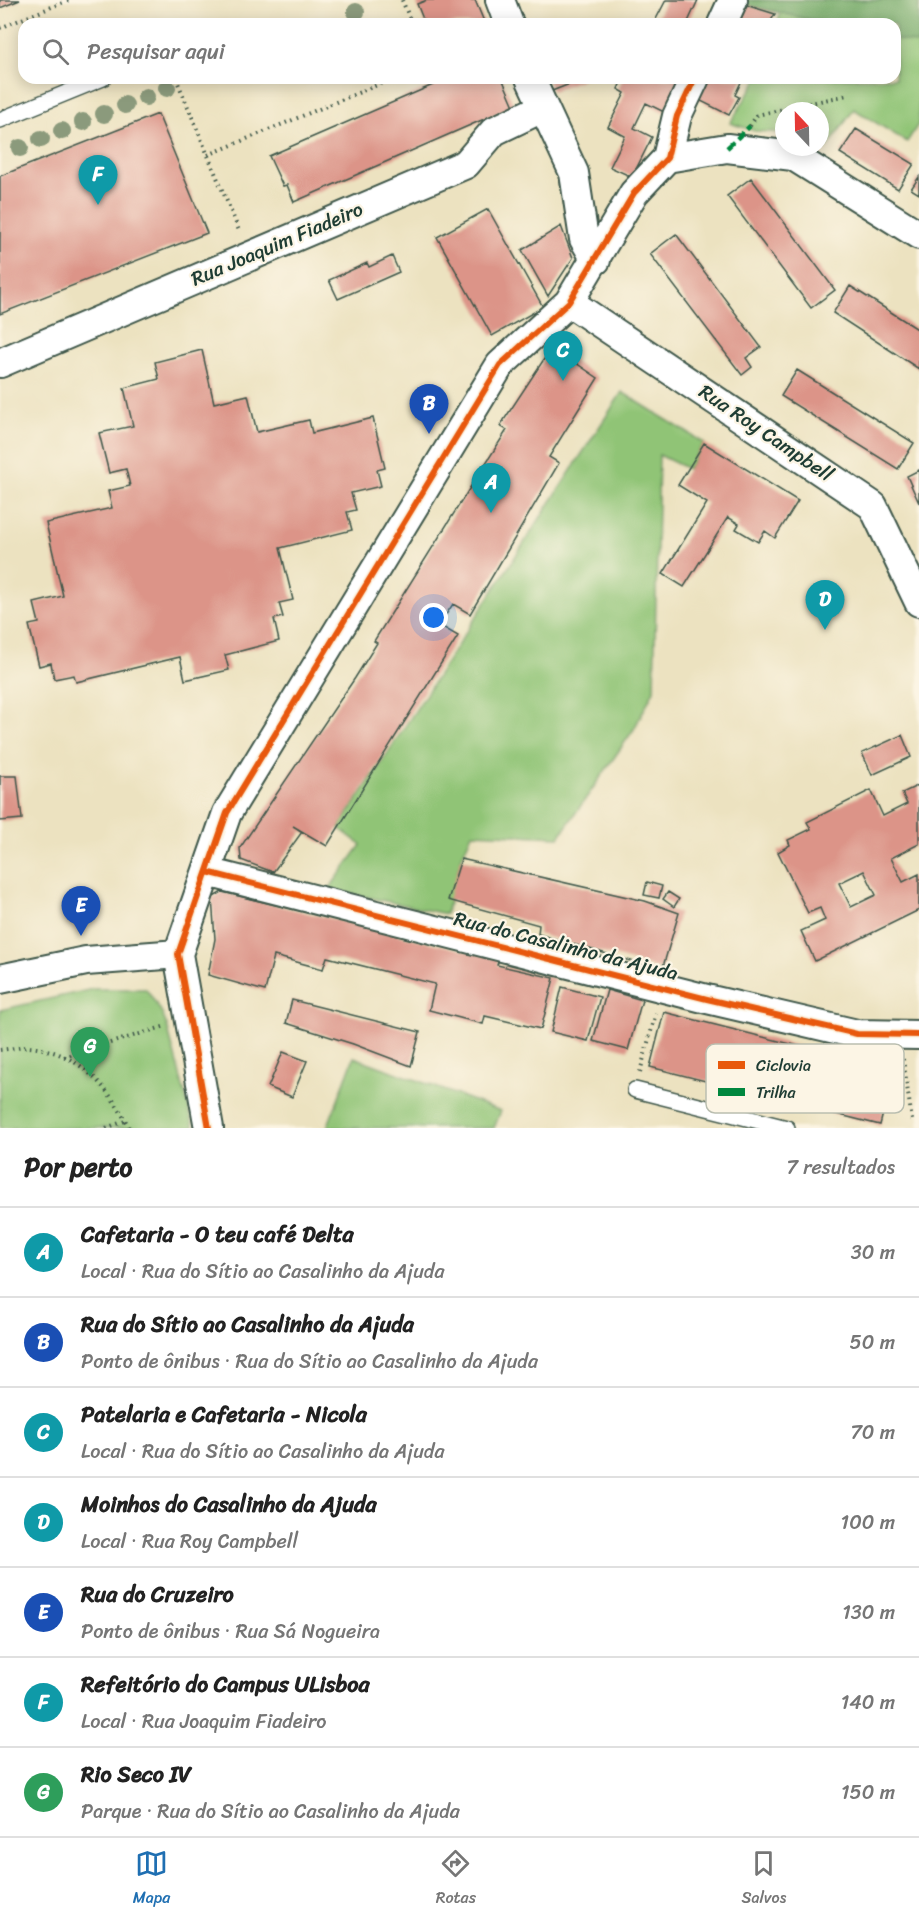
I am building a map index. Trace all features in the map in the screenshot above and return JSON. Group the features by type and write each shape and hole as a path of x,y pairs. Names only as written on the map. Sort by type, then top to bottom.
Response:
{"street":[{"path":"500,0 507,18"},
{"path":"532,84 574,173 584,239 596,260"},
{"path":"209,1128 178,954 227,813 500,365 568,302 596,260 634,193 667,158 677,116 693,84"},
{"name":"Rua Joaquim Fiadeiro","path":"0,363 465,164 494,131 542,108"},
{"path":"667,158 727,148 793,156 919,236"},
{"name":"Rua Roy Campbell","path":"568,302 873,506 919,602"},
{"name":"Rua do Casalinho da Ajuda","path":"207,872 663,987 902,1044"},
{"path":"0,979 87,961 178,954"}],"lane":[{"path":"0,120 87,84"},
{"path":"635,1090 706,1108"},
{"path":"728,1113 788,1128"}],"path":[{"path":"25,18 69,0"},
{"path":"402,0 410,18"},
{"path":"0,28 18,21"},
{"path":"179,84 250,256"},
{"path":"208,154 379,84"},
{"path":"750,126 757,116 847,96"},
{"path":"635,1090 663,987"},
{"path":"63,1057 166,1026 190,1016"},
{"path":"911,1046 912,1120"},
{"path":"0,1050 28,1047 63,1057 80,1066 107,1090 129,1128"},
{"path":"106,1128 125,1120"}],"green space":[{"path":"724,0 919,0 919,123 907,142 854,109 829,146 829,102 775,102 775,132 755,131 730,123 754,84 901,84 901,18 779,18 780,13"},
{"path":"724,0 919,0 919,44 901,40 901,18 804,18"},
{"path":"622,392 704,443 688,469 659,455 654,690 634,729 559,837 472,833 461,859 446,914 329,889 361,845 339,828"},
{"path":"93,989 146,989 161,1011 167,1026 194,1128 0,1128 0,1010"},
{"path":"354,1057 501,1111 494,1128 327,1128"}],"building":[{"path":"0,0 20,0 0,8"},
{"path":"427,0 475,0 482,18 423,18 417,4"},
{"path":"666,0 698,0 690,18 657,18"},
{"path":"746,5 775,14 773,18 739,18"},
{"path":"435,84 505,84 514,106 294,202 287,185 283,186 269,156"},
{"path":"549,84 570,84 552,91"},
{"path":"620,84 678,84 664,112 646,103 634,128 652,137 632,177 610,167 625,136 608,127 625,93 618,89"},
{"path":"706,84 740,84 735,95 739,97 729,115 697,99"},
{"path":"158,114 207,233 0,314 0,176"},
{"path":"856,129 914,164 898,189 840,153"},
{"path":"919,177 919,194 911,189"},
{"path":"751,178 835,290 811,308 727,196"},
{"path":"488,209 543,307 492,336 437,237"},
{"path":"561,226 573,258 548,296 522,250"},
{"path":"676,234 761,347 746,358 752,367 742,375 650,254"},
{"path":"392,256 399,272 338,299 329,280 367,263 369,267"},
{"path":"850,286 919,330 919,369 833,313"},
{"path":"552,347 598,378 549,457 559,463 470,614 453,604 439,625 458,636 327,846 293,826 302,832 273,872 241,860 240,848 355,678 377,643 374,641 476,478 505,495 477,477 507,430 500,426"},
{"path":"202,350 214,403 248,395 257,432 309,420 312,433 373,418 385,468 377,470 381,486 351,493 356,510 347,512 352,530 280,548 293,600 279,603 283,617 274,619 279,641 225,655 229,670 185,680 180,657 76,682 74,675 54,679 51,663 39,666 29,625 39,623 34,603 63,596 46,523 112,508 108,491 130,486 126,469 109,473 99,433 133,426 124,388 159,379 155,362"},
{"path":"797,370 914,443 898,469 781,396"},
{"path":"704,443 798,501 775,538 765,531 758,542 736,529 739,524 728,517 684,587 663,574 707,503 678,485"},
{"path":"919,470 919,503 907,476"},
{"path":"902,735 911,757 872,775 862,753"},
{"path":"0,776 17,776 22,819 0,821"},
{"path":"919,785 919,844 891,858 903,882 919,874 919,910 815,961 801,931 825,920 820,908 808,913 778,852 790,845 788,840 811,829 807,822 871,790 883,816 907,804 902,793","holes":["864,871 876,895 851,907 839,883"]},
{"path":"461,859 645,901 679,913 662,970 538,934 539,925 448,900"},
{"path":"647,882 662,886 659,898 644,895"},
{"path":"222,892 499,959 497,965 554,978 541,1029 485,1016 483,1024 429,1010 435,984 327,957 323,969 274,956 265,991 208,975 215,939 212,898"},
{"path":"668,892 679,899 674,907 663,899"},
{"path":"562,987 600,997 588,1041 551,1032"},
{"path":"607,990 642,1000 628,1050 593,1041"},
{"path":"292,1000 420,1032 411,1066 353,1044 286,1023"},
{"path":"664,1012 791,1044 706,1044 706,1081 650,1067"},
{"path":"283,1052 307,1061 292,1097 268,1087"},
{"path":"832,1113 883,1113 880,1125"}],"marked path":[{"path":"727,148 750,126"}],"cycle path":[{"path":"209,1128 178,954 227,813 500,365 569,302 634,193 667,158 677,116 692,84"},
{"path":"207,872 707,999 857,1034 919,1035"}],"place":[{"name":"Refeitório do Campus ULisboa","path":"98,205"},
{"name":"Patelaria e Cafetaria - Nicola","path":"563,381"},
{"name":"Rua do Sítio ao Casalinho da Ajuda","path":"429,434"},
{"name":"Cafetaria - O teu café Delta","path":"491,513"},
{"name":"Moinhos do Casalinho da Ajuda","path":"825,630"},
{"name":"Rua do Cruzeiro","path":"81,936"},
{"name":"Rio Seco IV","path":"90,1077"}]}
